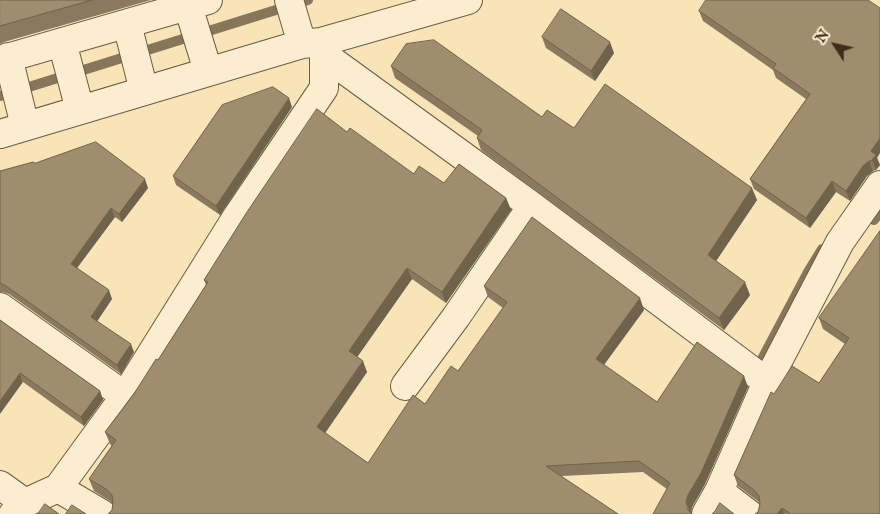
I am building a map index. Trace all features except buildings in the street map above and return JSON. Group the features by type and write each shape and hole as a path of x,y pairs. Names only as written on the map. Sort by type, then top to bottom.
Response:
{"street":[{"path":"204,59 198,3 4,58 19,100 12,130 80,110 141,78 204,59 306,32 468,0"},
{"path":"126,24 141,78"},
{"path":"306,32 532,206 767,382"},
{"path":"0,485 19,509 58,488 125,396 238,215 324,88 306,32"},
{"path":"62,42 80,110"},
{"path":"748,514 712,503 767,382 840,242 880,185"},
{"path":"405,386 456,318 532,206"},
{"path":"0,307 125,396"},
{"path":"58,488 102,514"}],"waterway":[{"path":"0,96 308,0"},
{"path":"874,220 880,212"},
{"path":"762,359 822,249"}]}
